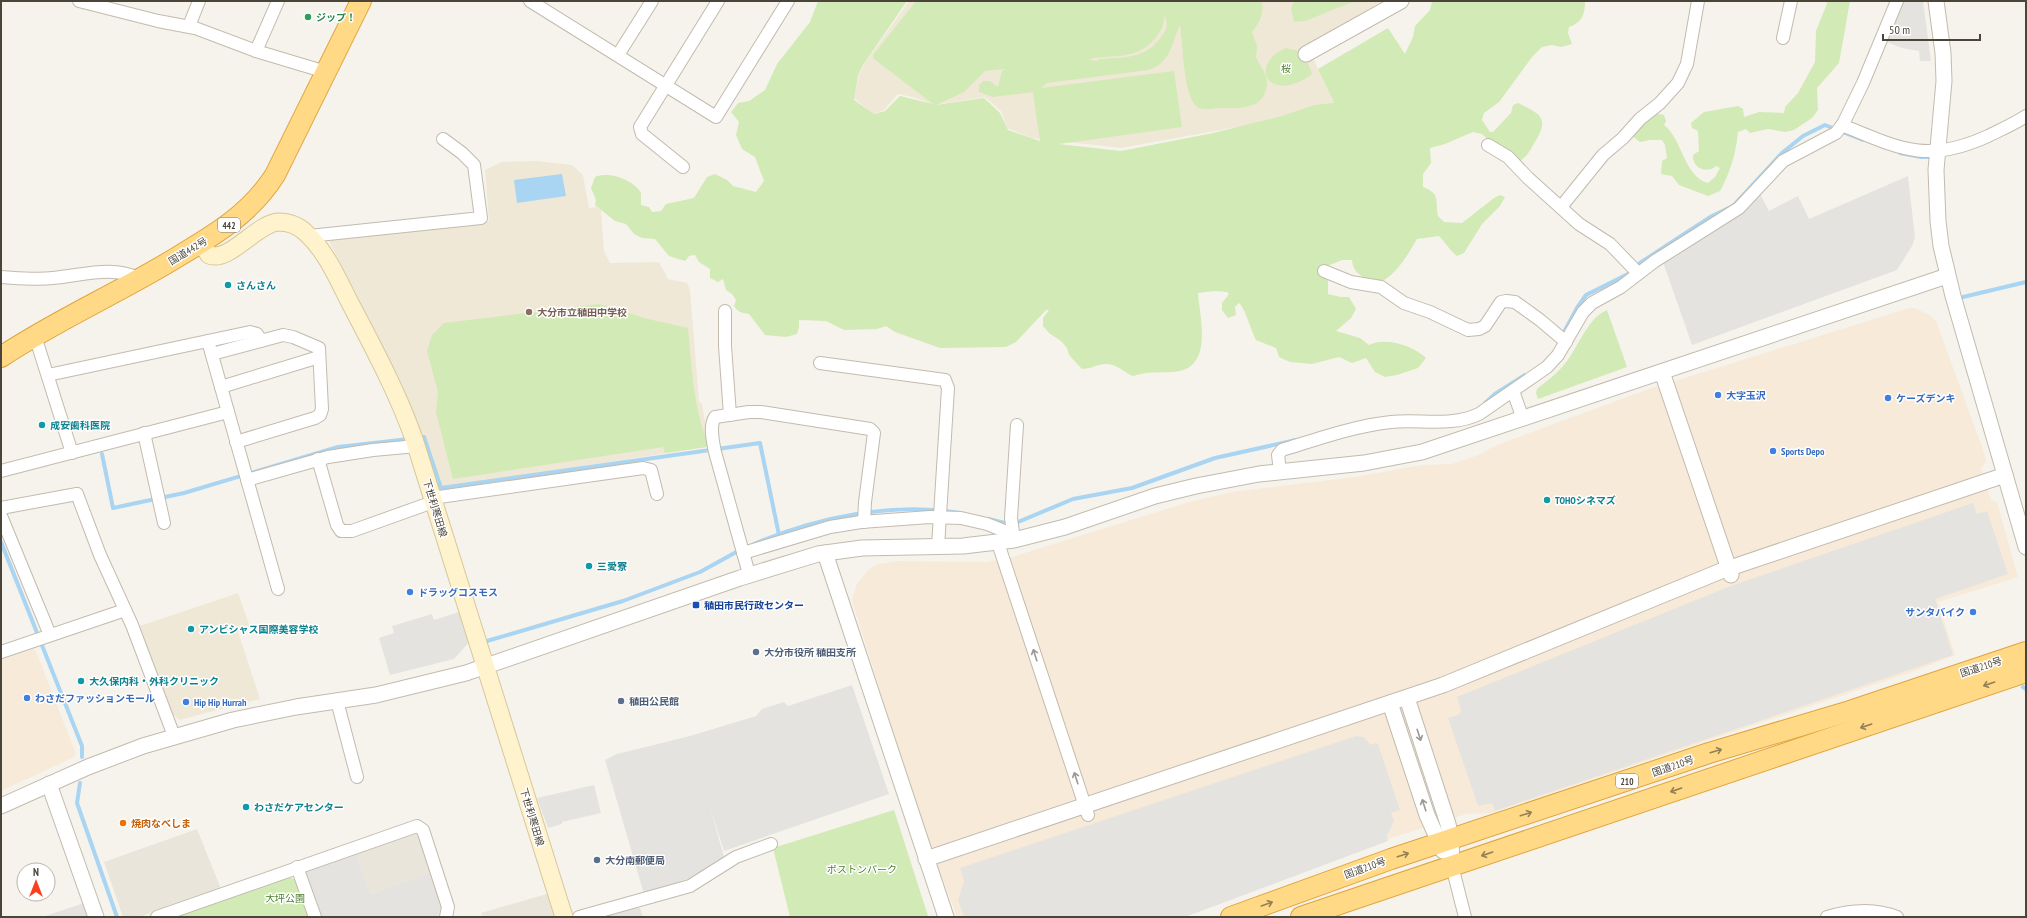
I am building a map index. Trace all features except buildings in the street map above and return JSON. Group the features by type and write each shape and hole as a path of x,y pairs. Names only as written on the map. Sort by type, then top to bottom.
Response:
{"highway":[{"name":"国道442号","path":"1,356 141,279 201,243 237,218 263,193 275,175 361,1"},
{"name":"国道210号","path":"1231,917 1445,841 1709,753 1850,711 2026,652"},
{"name":"国道210号","path":"1301,917 1339,911 1452,866 2026,672"}],"main road":[{"name":"下世利寒田線","path":"201,243 209,255 217,256 229,251 265,226 278,222 291,224 309,236 336,275 397,396 417,446 484,668 564,917"}],"street":[{"path":"79,1 92,3 158,21 189,26 256,51 326,72"},
{"path":"189,26 199,1"},
{"path":"256,51 278,1"},
{"path":"530,1 547,5 618,56 716,117 788,1"},
{"path":"618,56 652,1"},
{"path":"683,167 642,134 640,130 718,1"},
{"path":"1306,54 1401,1"},
{"path":"1561,207 1603,155 1623,138 1640,119 1660,103 1678,83 1686,64 1698,1"},
{"path":"1783,38 1791,1"},
{"path":"1280,471 1278,455 1282,450 1340,432 1382,423 1456,421 1469,418 1479,414 1547,367 1566,342 1587,307 1621,287 1655,261 1739,208 1779,164 1836,133 1842,125 1863,83 1897,1"},
{"path":"1936,1 1942,40 1944,81 1937,152 1938,221 1948,276 2026,547"},
{"path":"1842,125 1897,148 1921,152 1937,152 1973,143 2026,116"},
{"path":"309,236 481,218 474,165 462,153 443,140"},
{"path":"1488,145 1508,157 1528,178 1579,224 1610,244 1638,273"},
{"path":"1,277 54,278 106,271 126,273 141,279"},
{"path":"1324,272 1351,282 1381,287 1404,304 1430,312 1468,330 1479,330 1485,326 1501,302 1514,302 1540,320 1566,342"},
{"path":"1,806 127,751 174,736 233,720 296,707 391,692 484,668 749,574 825,553 862,548 938,547 998,543 1065,527 1172,492 1244,476 1280,471 1350,465 1406,455 1447,445 1948,276"},
{"path":"725,311 724,332 730,415"},
{"path":"48,375 250,332 257,334 261,341"},
{"path":"35,336 72,453"},
{"path":"212,354 283,336 293,337 318,346 322,409 320,415 315,418 236,442"},
{"path":"208,341 278,589"},
{"path":"221,387 319,357"},
{"path":"820,363 945,380 948,388 938,547"},
{"path":"1662,372 1729,572"},
{"path":"1513,391 1523,419"},
{"path":"1,472 228,412"},
{"path":"749,574 715,450 714,418 761,412 872,430 874,433 864,502 864,522"},
{"path":"1014,540 1011,521 1017,425"},
{"path":"144,434 164,523"},
{"path":"247,480 318,459 373,450 417,446"},
{"path":"318,459 336,526 341,531 352,531 433,500 643,468 652,470 656,494"},
{"path":"928,864 1409,702 1661,602 1729,572 2006,478"},
{"path":"1,508 77,494 100,555 125,610 174,736"},
{"path":"743,553 817,530 864,522 940,513 987,524 1002,530 1014,540"},
{"path":"1,516 50,635"},
{"path":"998,543 1086,811"},
{"path":"825,553 946,917"},
{"path":"1,652 125,610"},
{"path":"337,701 357,777"},
{"path":"1409,702 1448,824 1445,841"},
{"path":"1391,708 1445,841 1464,917"},
{"path":"49,784 96,917"},
{"path":"157,917 414,826 419,826 422,830 448,906 446,917"},
{"path":"579,917 640,902 690,886 736,857 771,844"},
{"path":"297,867 315,917"},
{"path":"1827,917 1855,911 1879,912 1897,917"}],"shaded area":[{"path":"909,1 1382,1 1308,47 1335,106 1288,118 1121,148 1032,138 1007,128 1001,111 985,97 935,105 913,97 898,94 884,110 873,114 854,98 859,74 864,64"},
{"path":"1904,1 1923,1 1931,61 1920,61 1919,51 1902,48 1887,42"},
{"name":"大分市立稙田中学校","path":"536,161 572,165 583,175 589,208 597,207 601,210 604,251 610,263 659,262 668,279 687,283 690,290 699,401 702,404 709,445 707,447 439,488 416,418 399,378 327,237 489,221 485,170 502,162"},
{"path":"1908,176 1915,238 1912,246 1897,270 1692,345 1663,262 1760,194 1769,211 1798,196 1809,219"},
{"path":"1909,308 1915,308 1931,316 1936,321 1985,455 1986,461 1981,469 1991,500 1997,502 2018,577 1938,602 1955,655 1912,672 1492,813 1466,814 1388,839 1182,917 957,917 916,807 852,600 857,584 869,569 878,564 898,561 986,562 1009,558 1189,502 1232,492 1355,477 1422,465 1452,464 1476,456 1497,445 1643,391"},
{"path":"1973,503 1977,514 1987,511 2008,574 1935,599 1953,655 1495,811 1492,803 1479,806 1477,803 1448,718 1459,715 1461,710 1457,697 1728,587"},
{"path":"238,593 250,627 238,632 260,699 179,720 172,713 140,626"},
{"path":"459,612 469,642 454,659 390,675 379,638 394,633 392,626 432,614 434,620"},
{"path":"33,649 36,651 76,754 74,757 1,791 1,659"},
{"path":"852,685 889,794 724,851 710,807 724,857 690,878 644,894 605,760 617,754 690,736 756,716 762,709 784,702 788,706"},
{"path":"1356,736 1364,737 1370,745 1376,743 1378,744 1400,810 1391,813 1394,821 1387,836 1388,841 1185,917 964,917 958,900 964,881 960,868"},
{"path":"594,785 601,813 562,822 562,824 548,828 537,798"},
{"path":"197,829 221,889 139,917 123,917 104,862"},
{"path":"409,830 418,834 431,872 371,894 355,850"},
{"path":"355,850 371,894 431,872 443,906 438,916 318,917 304,876 309,865"},
{"path":"550,893 556,917 482,917 481,913"},
{"path":"84,903 89,917 42,917"},
{"path":"632,907 640,908 643,917 589,917"}],"green space":[{"path":"818,1 907,1 863,65 858,75 854,100 874,114 885,111 900,96 933,104 874,59 873,55 916,1 1262,1 1261,18 1252,32 1257,46 1256,57 1267,81 1266,91 1257,103 1250,106 1206,109 1195,105 1188,89 1180,25 1166,58 1156,67 1148,70 1047,83 1041,88 1174,71 1182,127 1059,144 1121,151 1213,133 1282,116 1314,105 1334,103 1318,69 1388,28 1405,54 1413,37 1415,26 1430,10 1432,1 1585,1 1582,17 1577,23 1569,27 1568,33 1572,44 1561,47 1552,45 1542,47 1532,57 1499,102 1484,113 1482,120 1490,132 1493,132 1511,113 1513,105 1518,103 1532,110 1540,117 1542,127 1529,153 1525,157 1520,161 1497,148 1482,134 1473,132 1445,144 1430,148 1431,163 1423,174 1423,187 1433,192 1435,195 1438,216 1444,222 1462,223 1494,198 1500,195 1505,197 1500,206 1482,224 1464,253 1457,256 1439,236 1417,239 1396,270 1379,283 1361,276 1355,269 1352,260 1342,260 1320,269 1328,279 1328,294 1349,297 1356,309 1351,318 1336,331 1360,338 1369,345 1391,342 1406,346 1414,349 1426,358 1418,368 1397,375 1385,377 1375,372 1366,358 1352,363 1339,357 1312,364 1290,362 1279,357 1276,348 1256,340 1246,314 1239,303 1235,307 1236,315 1228,318 1222,310 1222,303 1229,294 1227,292 1214,291 1198,293 1202,342 1199,353 1194,362 1186,369 1173,372 1138,374 1133,376 1116,366 1108,364 1082,369 1069,355 1067,348 1061,341 1049,333 1043,326 1043,318 1049,310 1046,310 1016,342 1006,347 940,348 895,332 886,326 877,329 844,330 826,321 799,320 797,334 786,337 765,335 749,314 740,312 734,306 736,300 732,294 726,290 723,279 718,282 710,278 710,269 699,262 695,255 689,256 685,261 669,256 655,239 642,238 634,234 626,224 615,221 595,205 596,200 591,188 595,177 601,175 621,178 638,188 641,193 641,205 649,207 652,212 661,211 666,204 694,198 707,177 715,174 727,180 733,186 756,192 764,181 755,157 742,149 736,135 739,122 731,112 738,103 749,101 765,90 777,64 810,22","holes":["1164,16 1167,24 1164,33 1158,42 1144,52 1128,57 1100,59 1096,61 1088,59 1126,55 1142,49 1150,44 1159,34","1006,69 1002,71 998,87 990,81 983,81 979,85 979,92 993,97 1033,92 1040,141 1008,130 1000,113 984,98 936,105 964,92 985,71"]},
{"path":"1294,1 1355,1 1305,21 1294,22 1291,8"},
{"path":"1828,1 1850,1 1839,63 1817,88 1818,110 1812,118 1794,130 1785,132 1768,129 1750,133 1746,129 1738,132 1732,163 1724,184 1720,191 1708,196 1679,185 1672,176 1661,174 1662,161 1667,158 1665,145 1662,140 1640,142 1632,136 1640,123 1655,113 1664,115 1666,121 1664,125 1675,139 1688,165 1700,179 1708,183 1715,177 1720,168 1716,166 1705,170 1697,167 1695,164 1693,155 1699,151 1698,131 1692,128 1691,123 1704,112 1738,106 1743,109 1744,117 1759,112 1784,113 1785,107 1798,93 1815,62 1816,31"},
{"name":"桜","path":"1286,48 1299,51 1307,61 1312,74 1297,83 1284,86 1275,84 1268,79 1266,72 1268,63 1274,55"},
{"path":"599,304 648,319 688,328 696,402 709,445 707,447 665,453 663,447 453,479 436,412 438,392 427,351 432,335 444,323"},
{"path":"1607,310 1627,367 1538,399 1536,393 1537,389 1564,365 1589,325 1600,314"},
{"name":"ボストンパーク","path":"894,810 928,916 790,917 773,848"},
{"name":"大坪公園","path":"289,877 300,882 312,917 175,917"}],"water":[{"path":"562,174 566,196 517,203 514,180"}],"waterway":[{"path":"1562,336 1586,295 1628,274 1640,263 1712,216 1733,206 1782,153 1803,136 1825,125 1863,140"},
{"path":"1900,153 1921,157 1931,157"},
{"path":"1963,297 2026,282"},
{"path":"1485,403 1495,394 1525,375"},
{"path":"417,438 424,437 441,488 760,443 779,535"},
{"path":"102,454 113,508 184,493 338,447 409,439"},
{"path":"988,519 1005,523 1018,522 1073,499 1132,488 1215,458 1296,440"},
{"path":"754,544 803,526 855,514 908,509 960,513"},
{"path":"1,542 82,746 82,757"},
{"path":"487,641 623,601 700,572 740,550"},
{"path":"80,783 77,803 117,917"}],"place":[{"name":"ジップ！","path":"308,17"},
{"name":"さんさん","path":"228,285"},
{"name":"大分市立稙田中学校","path":"529,312"},
{"name":"大字玉沢","path":"1718,395"},
{"name":"ケーズデンキ","path":"1888,398"},
{"name":"成安歯科医院","path":"42,425"},
{"name":"Sports Depo","path":"1773,451"},
{"name":"TOHOシネマズ","path":"1547,500"},
{"name":"三愛寮","path":"589,566"},
{"name":"ドラッグコスモス","path":"410,592"},
{"name":"稙田市民行政センター","path":"696,605"},
{"name":"サンタバイク","path":"1973,612"},
{"name":"アンビシャス国際美容学校","path":"191,629"},
{"name":"大分市役所 稙田支所","path":"756,652"},
{"name":"大久保内科・外科クリニック","path":"81,681"},
{"name":"わさだファッションモール","path":"27,698"},
{"name":"稙田公民館","path":"621,701"},
{"name":"Hip Hip Hurrah","path":"186,702"},
{"name":"わさだケアセンター","path":"246,807"},
{"name":"焼肉なべしま","path":"123,823"},
{"name":"大分南郵便局","path":"597,860"}]}
